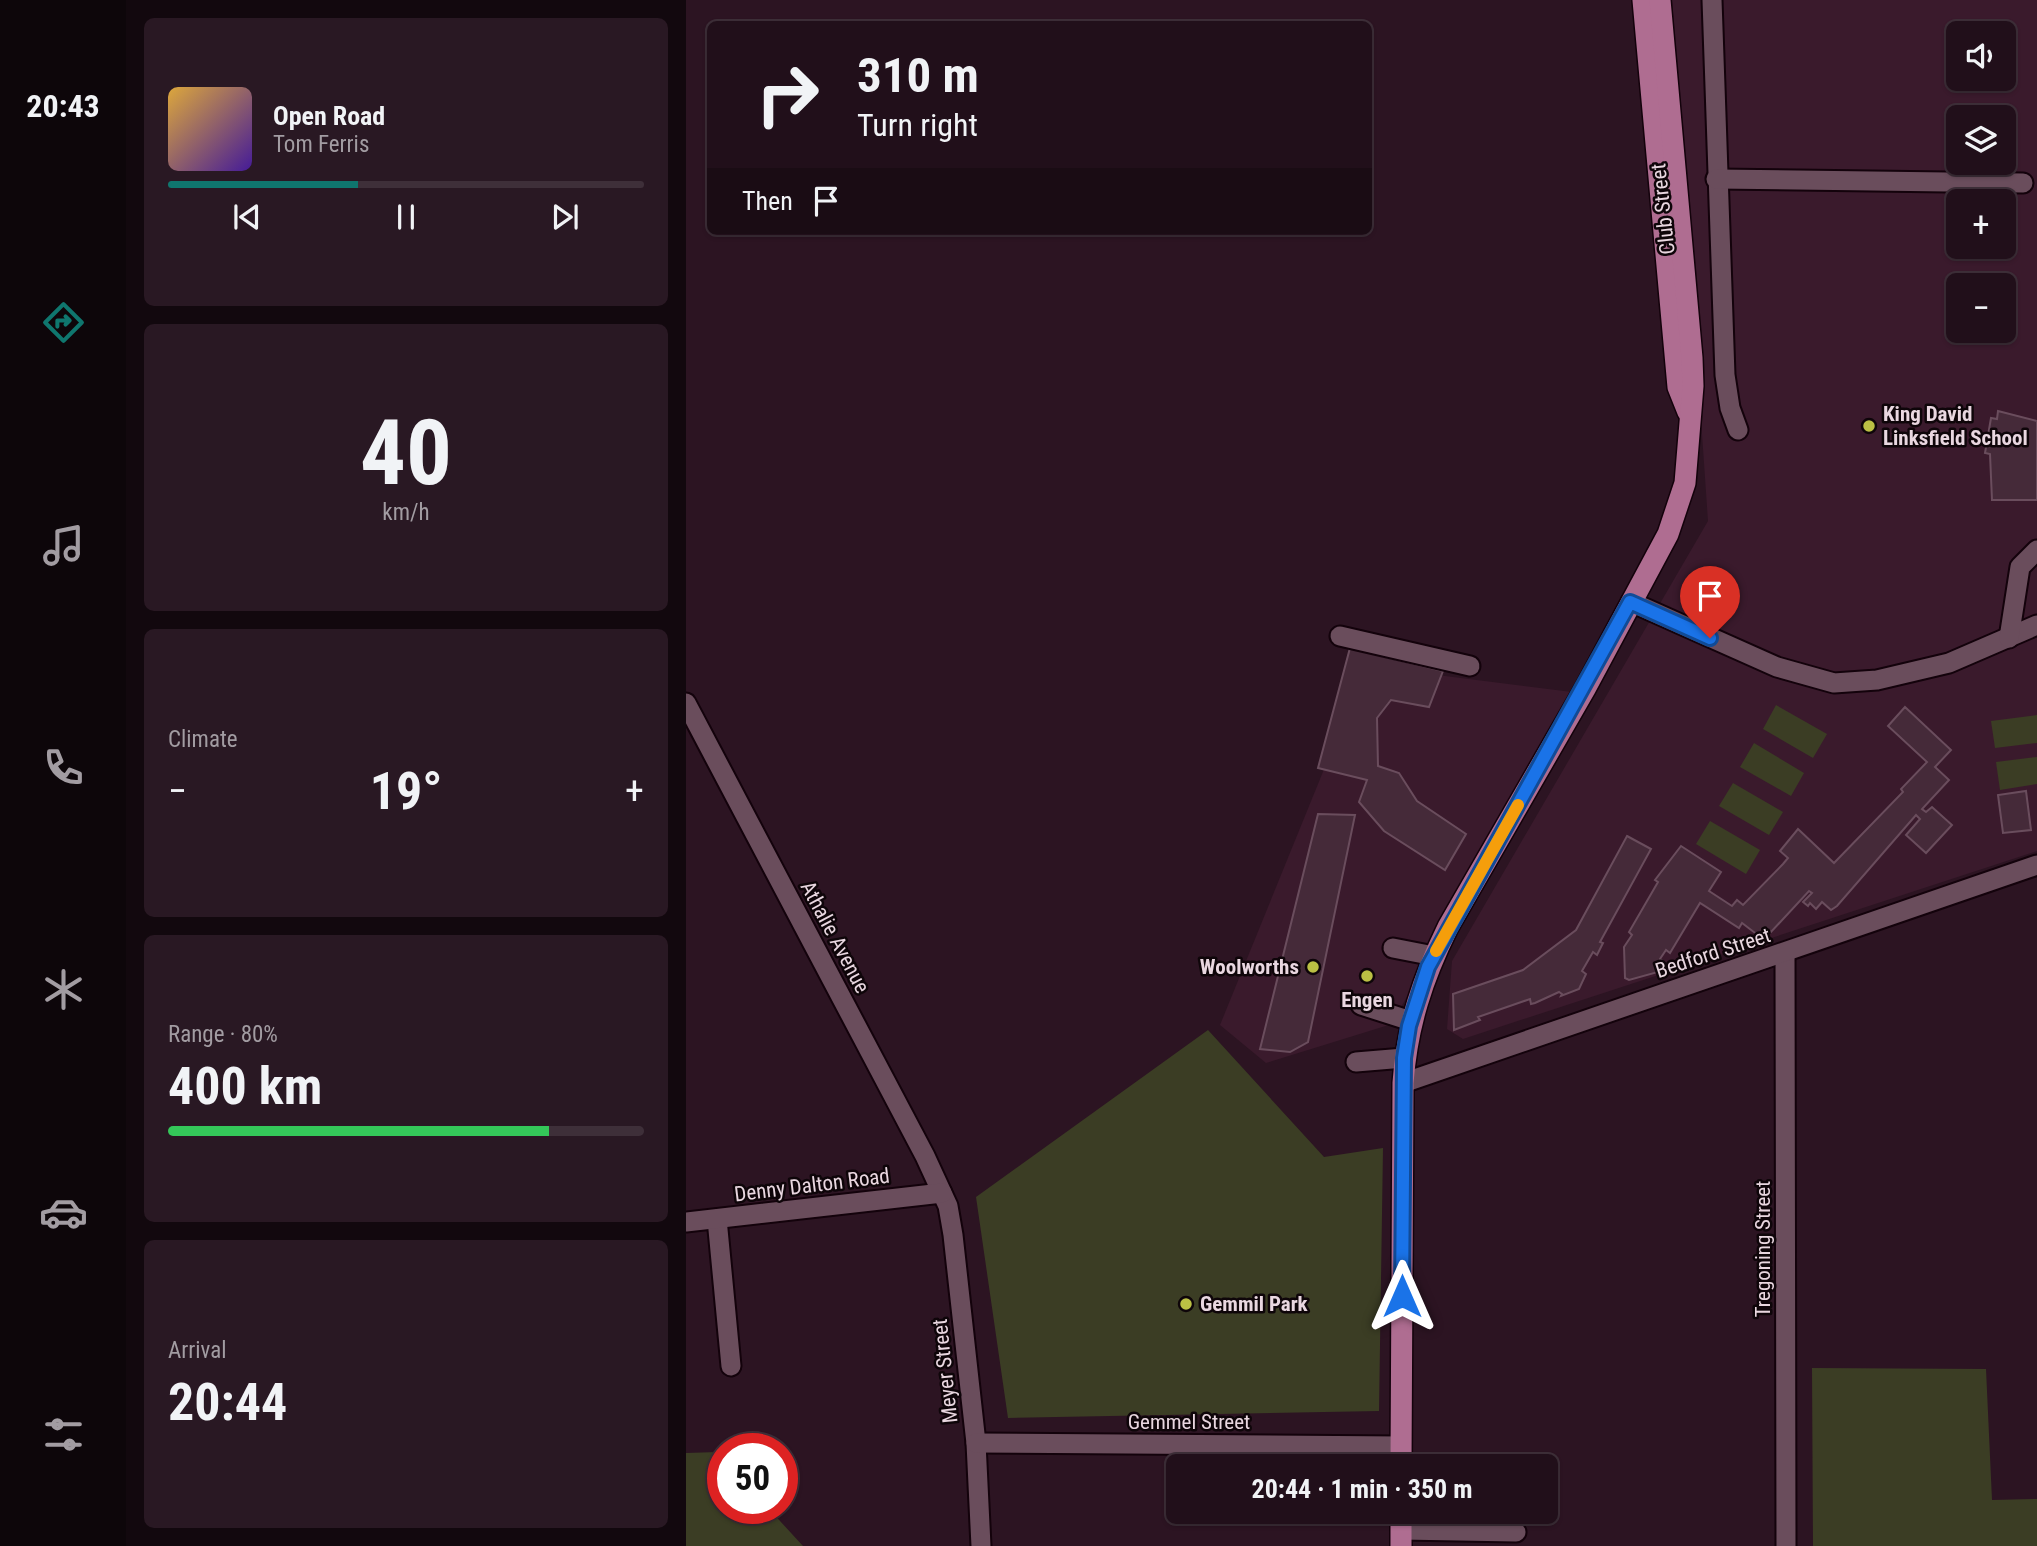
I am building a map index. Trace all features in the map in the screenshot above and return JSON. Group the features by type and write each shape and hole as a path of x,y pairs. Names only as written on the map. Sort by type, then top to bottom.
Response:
{"main road":[{"name":"Club Street","path":"1643,0 1678,387 1690,417"},
{"name":"Club Street","path":"1401,1454 1403,1083 1404,1058 1411,1021 1434,956 1663,545 1685,484 1692,358 1660,0"}],"street":[{"path":"1712,0 1716,178 1725,375 1730,408 1738,430"},
{"path":"1716,178 2023,183"},
{"path":"2009,638 2020,567 2037,550"},
{"path":"1630,602 1777,667 1834,683 1877,680 1949,663 2037,625"},
{"path":"1340,636 1470,666"},
{"name":"Athalie Avenue","path":"686,703 942,1193"},
{"name":"Bedford Street","path":"1403,1083 1785,953 1941,895 2037,865"},
{"path":"1393,948 1434,956"},
{"name":"Tregoning Street","path":"1785,953 1786,1546"},
{"path":"1361,1004 1411,1021"},
{"path":"1356,1062 1404,1058"},
{"name":"Denny Dalton Road","path":"686,1222 942,1193"},
{"name":"Meyer Street","path":"942,1193 952,1227 976,1443 981,1546"},
{"path":"717,1219 731,1366"},
{"name":"Gemmel Street","path":"976,1443 1336,1454"},
{"path":"1401,1529 1516,1532"}],"shaded area":[{"name":"King David Linksfield School","path":"1672,0 2037,0 2037,851 1463,1039 1447,1029 1452,961 1708,521"},
{"path":"1366,666 1572,692 1392,1024 1266,1063 1220,1025"}],"green space":[{"path":"1776,705 1827,734 1813,758 1763,729"},
{"path":"2037,715 2037,743 1995,748 1991,721"},
{"path":"1754,743 1804,773 1791,796 1740,767"},
{"path":"2037,757 2037,784 2000,790 1996,762"},
{"path":"1733,783 1783,812 1769,835 1719,806"},
{"path":"1710,821 1760,850 1746,874 1696,844"},
{"name":"Gemmil Park","path":"1208,1030 1324,1157 1383,1148 1379,1411 1008,1418 976,1197"},
{"path":"1812,1368 1986,1369 1992,1500 2037,1499 2037,1546 1813,1546"},
{"path":"707,1452 707,1524 783,1524 803,1546 686,1546 686,1453"}],"building":[{"path":"1998,411 2037,421 2037,500 1992,500 1990,454 1985,453 1991,418 1997,419"},
{"path":"1350,648 1443,671 1429,707 1391,700 1377,718 1378,766 1399,773 1417,801 1466,834 1445,870 1384,831 1359,802 1367,780 1318,768"},
{"path":"1905,707 1951,750 1935,767 1949,780 1922,809 1926,812 1932,807 1952,825 1926,853 1906,835 1920,819 1916,815 1837,906 1831,910 1822,902 1816,909 1810,903 1808,906 1803,902 1812,893 1809,891 1771,932 1766,928 1759,936 1742,923 1739,928 1700,903 1670,953 1666,950 1660,959 1664,962 1658,972 1629,980 1625,978 1624,947 1632,935 1629,932 1658,882 1655,880 1681,846 1721,872 1709,891 1732,906 1737,900 1743,905 1783,864 1788,858 1780,851 1798,829 1834,863 1903,792 1901,789 1927,762 1888,726"},
{"path":"2026,791 2031,830 2003,833 1998,795"},
{"path":"1318,814 1355,815 1308,1042 1290,1052 1260,1049"},
{"path":"1627,836 1651,849 1600,942 1603,943 1597,955 1593,952 1582,971 1586,974 1579,989 1561,996 1559,992 1531,1004 1530,999 1478,1017 1480,1020 1454,1030 1453,994 1523,970 1576,930"}],"slow traffic":[{"path":"1436,951 1518,805"}],"place":[{"name":"King David Linksfield School","path":"1869,426"},
{"name":"Woolworths","path":"1313,967"},
{"name":"Engen","path":"1367,976"},
{"name":"Gemmil Park","path":"1186,1304"}],"route":[{"path":"1402,1296 1404,1058 1409,1026 1428,967 1448,927 1585,689 1630,602 1710,638"}]}
